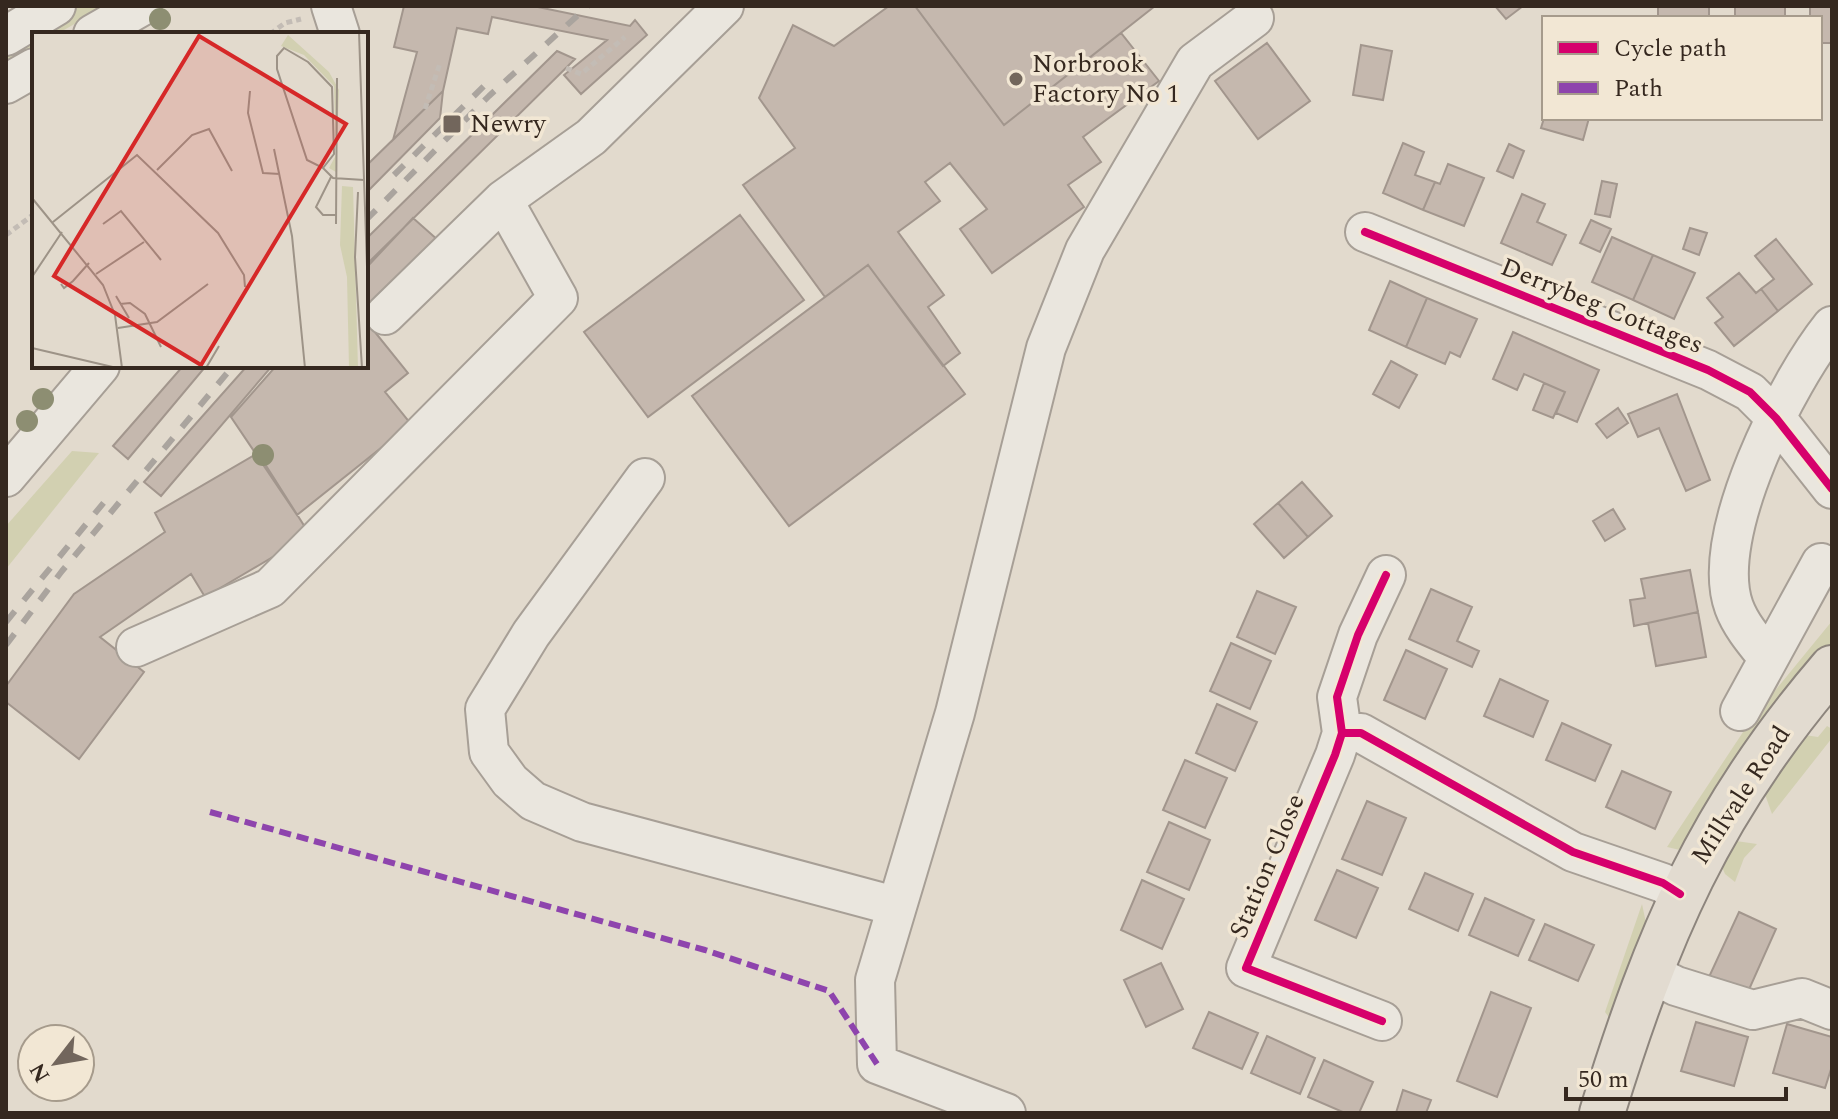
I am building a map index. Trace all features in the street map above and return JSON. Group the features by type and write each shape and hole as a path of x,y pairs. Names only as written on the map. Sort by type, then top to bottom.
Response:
{"main road":[{"name":"Millvale Road","path":"1602,1113 1648,972 1680,894 1756,762 1832,668"}],"street":[{"path":"6,36 56,6"},
{"path":"96,32 142,6"},
{"path":"331,6 339,32"},
{"path":"385,315 503,200 591,137 724,6"},
{"path":"1006,1113 877,1064 875,980 955,713 1046,348 1085,250 1195,62 1254,18"},
{"path":"6,84 32,69"},
{"path":"136,647 270,588 558,298 503,200"},
{"name":"Derrybeg Cottages","path":"1365,232 1708,370 1750,392 1776,418 1832,489"},
{"path":"1768,658 1733,606 1728,558 1746,487 1776,418 1812,351 1832,326"},
{"path":"6,477 98,368"},
{"path":"645,478 531,634 485,709 489,752 510,781 533,801 582,822 895,906"},
{"path":"1740,711 1821,563"},
{"name":"Station Close","path":"1382,1021 1246,968 1342,733 1337,697 1358,635 1386,575"},
{"path":"1342,733 1361,733 1573,852 1663,883 1680,894"},
{"path":"1648,972 1676,986 1753,1010 1802,998 1832,1010"}],"path":[{"path":"566,68 581,74 625,37"},
{"path":"425,109 440,63"},
{"path":"6,235 32,216"}],"shaded area":[{"path":"76,6 106,6 60,32 32,32 32,48 6,63 6,46"},
{"path":"72,451 99,453 6,569 6,526"},
{"path":"1832,621 1832,642 1765,720 1680,850 1667,847 1751,720"},
{"path":"1827,726 1832,729 1832,738 1772,814 1762,786 1798,734 1818,737"},
{"path":"1729,840 1757,844 1744,858 1735,882 1725,874 1719,860"},
{"path":"1642,904 1646,923 1611,1020 1605,1012"}],"building":[{"path":"404,6 533,6 630,26 635,20 647,35 581,94 564,75 607,40 492,17 488,34 457,28 443,91 393,140 417,52 394,47"},
{"path":"889,6 915,6 1004,125 1121,33 1159,81 1083,137 1101,162 1068,185 1084,207 992,273 960,229 987,209 950,163 925,182 940,201 898,232 944,295 928,307 960,353 943,366 868,265 825,297 743,185 795,148 759,98 793,25 834,46"},
{"name":"Norbrook Factory No 1","path":"915,6 1155,6 1004,125"},
{"path":"1495,6 1523,6 1506,19"},
{"path":"1658,6 1709,6 1709,16 1658,16"},
{"path":"1735,6 1785,6 1785,16 1735,16"},
{"path":"1810,6 1832,6 1832,43 1822,43 1822,16 1810,16"},
{"path":"1267,43 1310,101 1258,139 1215,81"},
{"path":"1361,45 1392,51 1383,100 1353,95"},
{"path":"557,51 575,59 368,263 368,237"},
{"path":"443,91 440,118 368,191 368,164"},
{"path":"1543,120 1588,120 1583,140 1541,128"},
{"path":"1403,143 1424,152 1415,175 1435,182 1423,210 1383,193"},
{"path":"1509,144 1524,151 1513,178 1497,171"},
{"path":"1448,164 1484,178 1464,226 1423,210 1435,182 1440,184"},
{"path":"1602,181 1617,184 1610,217 1595,214"},
{"path":"1522,194 1545,204 1537,222 1566,235 1552,265 1501,243"},
{"path":"740,215 804,300 648,417 584,332"},
{"path":"413,218 439,241 368,311 368,266"},
{"path":"1591,220 1611,229 1600,252 1580,243"},
{"path":"1690,228 1707,233 1699,255 1683,249"},
{"path":"1612,237 1653,255 1633,300 1592,282"},
{"path":"1776,239 1812,284 1778,311 1761,289 1774,279 1755,256"},
{"path":"1653,255 1695,273 1674,319 1633,300"},
{"path":"868,265 965,394 789,526 692,396"},
{"path":"1739,273 1756,293 1761,289 1778,311 1734,346 1715,323 1723,317 1707,298"},
{"path":"1390,281 1427,298 1406,347 1369,330"},
{"path":"1427,298 1477,319 1460,357 1450,352 1445,364 1406,347"},
{"path":"368,323 408,373 385,392 411,424 297,515 231,417 274,368 368,368"},
{"path":"1513,332 1599,370 1577,422 1556,413 1565,392 1524,374 1517,390 1493,379"},
{"path":"1391,361 1417,375 1399,408 1373,394"},
{"path":"181,368 204,368 128,459 113,446"},
{"path":"245,368 270,368 161,496 144,482"},
{"path":"1544,383 1565,392 1553,418 1533,410"},
{"path":"1677,394 1710,480 1686,491 1659,428 1638,437 1628,414"},
{"path":"1618,408 1628,423 1607,438 1596,424"},
{"path":"258,453 310,535 205,597 191,574 100,637 144,672 79,759 6,702 6,686 74,594 165,532 155,513"},
{"path":"1302,482 1332,516 1308,537 1278,503"},
{"path":"1278,503 1308,537 1284,558 1254,524"},
{"path":"1613,509 1625,529 1605,541 1593,521"},
{"path":"1690,570 1698,612 1634,626 1630,600 1645,598 1641,579"},
{"path":"1431,589 1472,607 1457,641 1479,651 1472,667 1409,639"},
{"path":"1257,591 1296,607 1275,654 1237,637"},
{"path":"1698,612 1706,657 1656,666 1648,623"},
{"path":"1231,643 1271,661 1250,709 1210,691"},
{"path":"1406,650 1447,669 1425,719 1384,700"},
{"path":"1500,679 1548,701 1533,737 1484,716"},
{"path":"1217,704 1257,722 1235,771 1196,753"},
{"path":"1562,723 1611,745 1595,781 1546,760"},
{"path":"1185,760 1227,778 1205,828 1163,810"},
{"path":"1622,771 1671,792 1655,829 1606,807"},
{"path":"1367,801 1406,818 1382,875 1342,859"},
{"path":"1169,822 1210,840 1189,890 1147,872"},
{"path":"1337,870 1378,888 1356,938 1315,920"},
{"path":"1425,873 1473,894 1458,931 1409,909"},
{"path":"1142,880 1184,899 1162,949 1121,930"},
{"path":"1485,898 1534,920 1518,956 1469,935"},
{"path":"1739,912 1776,929 1747,994 1709,977"},
{"path":"1545,924 1594,945 1578,981 1529,960"},
{"path":"1161,963 1183,1009 1146,1027 1124,980"},
{"path":"1491,992 1531,1008 1497,1097 1457,1081"},
{"path":"1209,1012 1258,1033 1242,1069 1193,1048"},
{"path":"1696,1022 1748,1037 1734,1086 1681,1071"},
{"path":"1787,1024 1832,1037 1832,1066 1825,1088 1773,1073"},
{"path":"1267,1036 1315,1058 1300,1094 1251,1073"},
{"path":"1324,1060 1373,1082 1359,1113 1345,1113 1308,1097"},
{"path":"1403,1090 1431,1100 1426,1113 1396,1113"}],"railway":[{"path":"368,218 489,96 588,6"},
{"path":"394,175 485,85"},
{"path":"6,645 62,571 231,368"},
{"path":"6,622 110,495"}],"marked path":[{"path":"210,812 705,950 829,991 877,1064"}],"cycle path":[{"path":"1365,232 1708,370 1750,392 1776,418 1832,489"},
{"path":"1382,1021 1246,968 1335,755 1342,733 1337,697 1358,635 1386,575"},
{"path":"1342,733 1361,733 1573,852 1663,883 1680,894"}],"place":[{"name":"Norbrook Factory No 1","path":"1016,79"},
{"name":"Newry","path":"452,124"}]}
